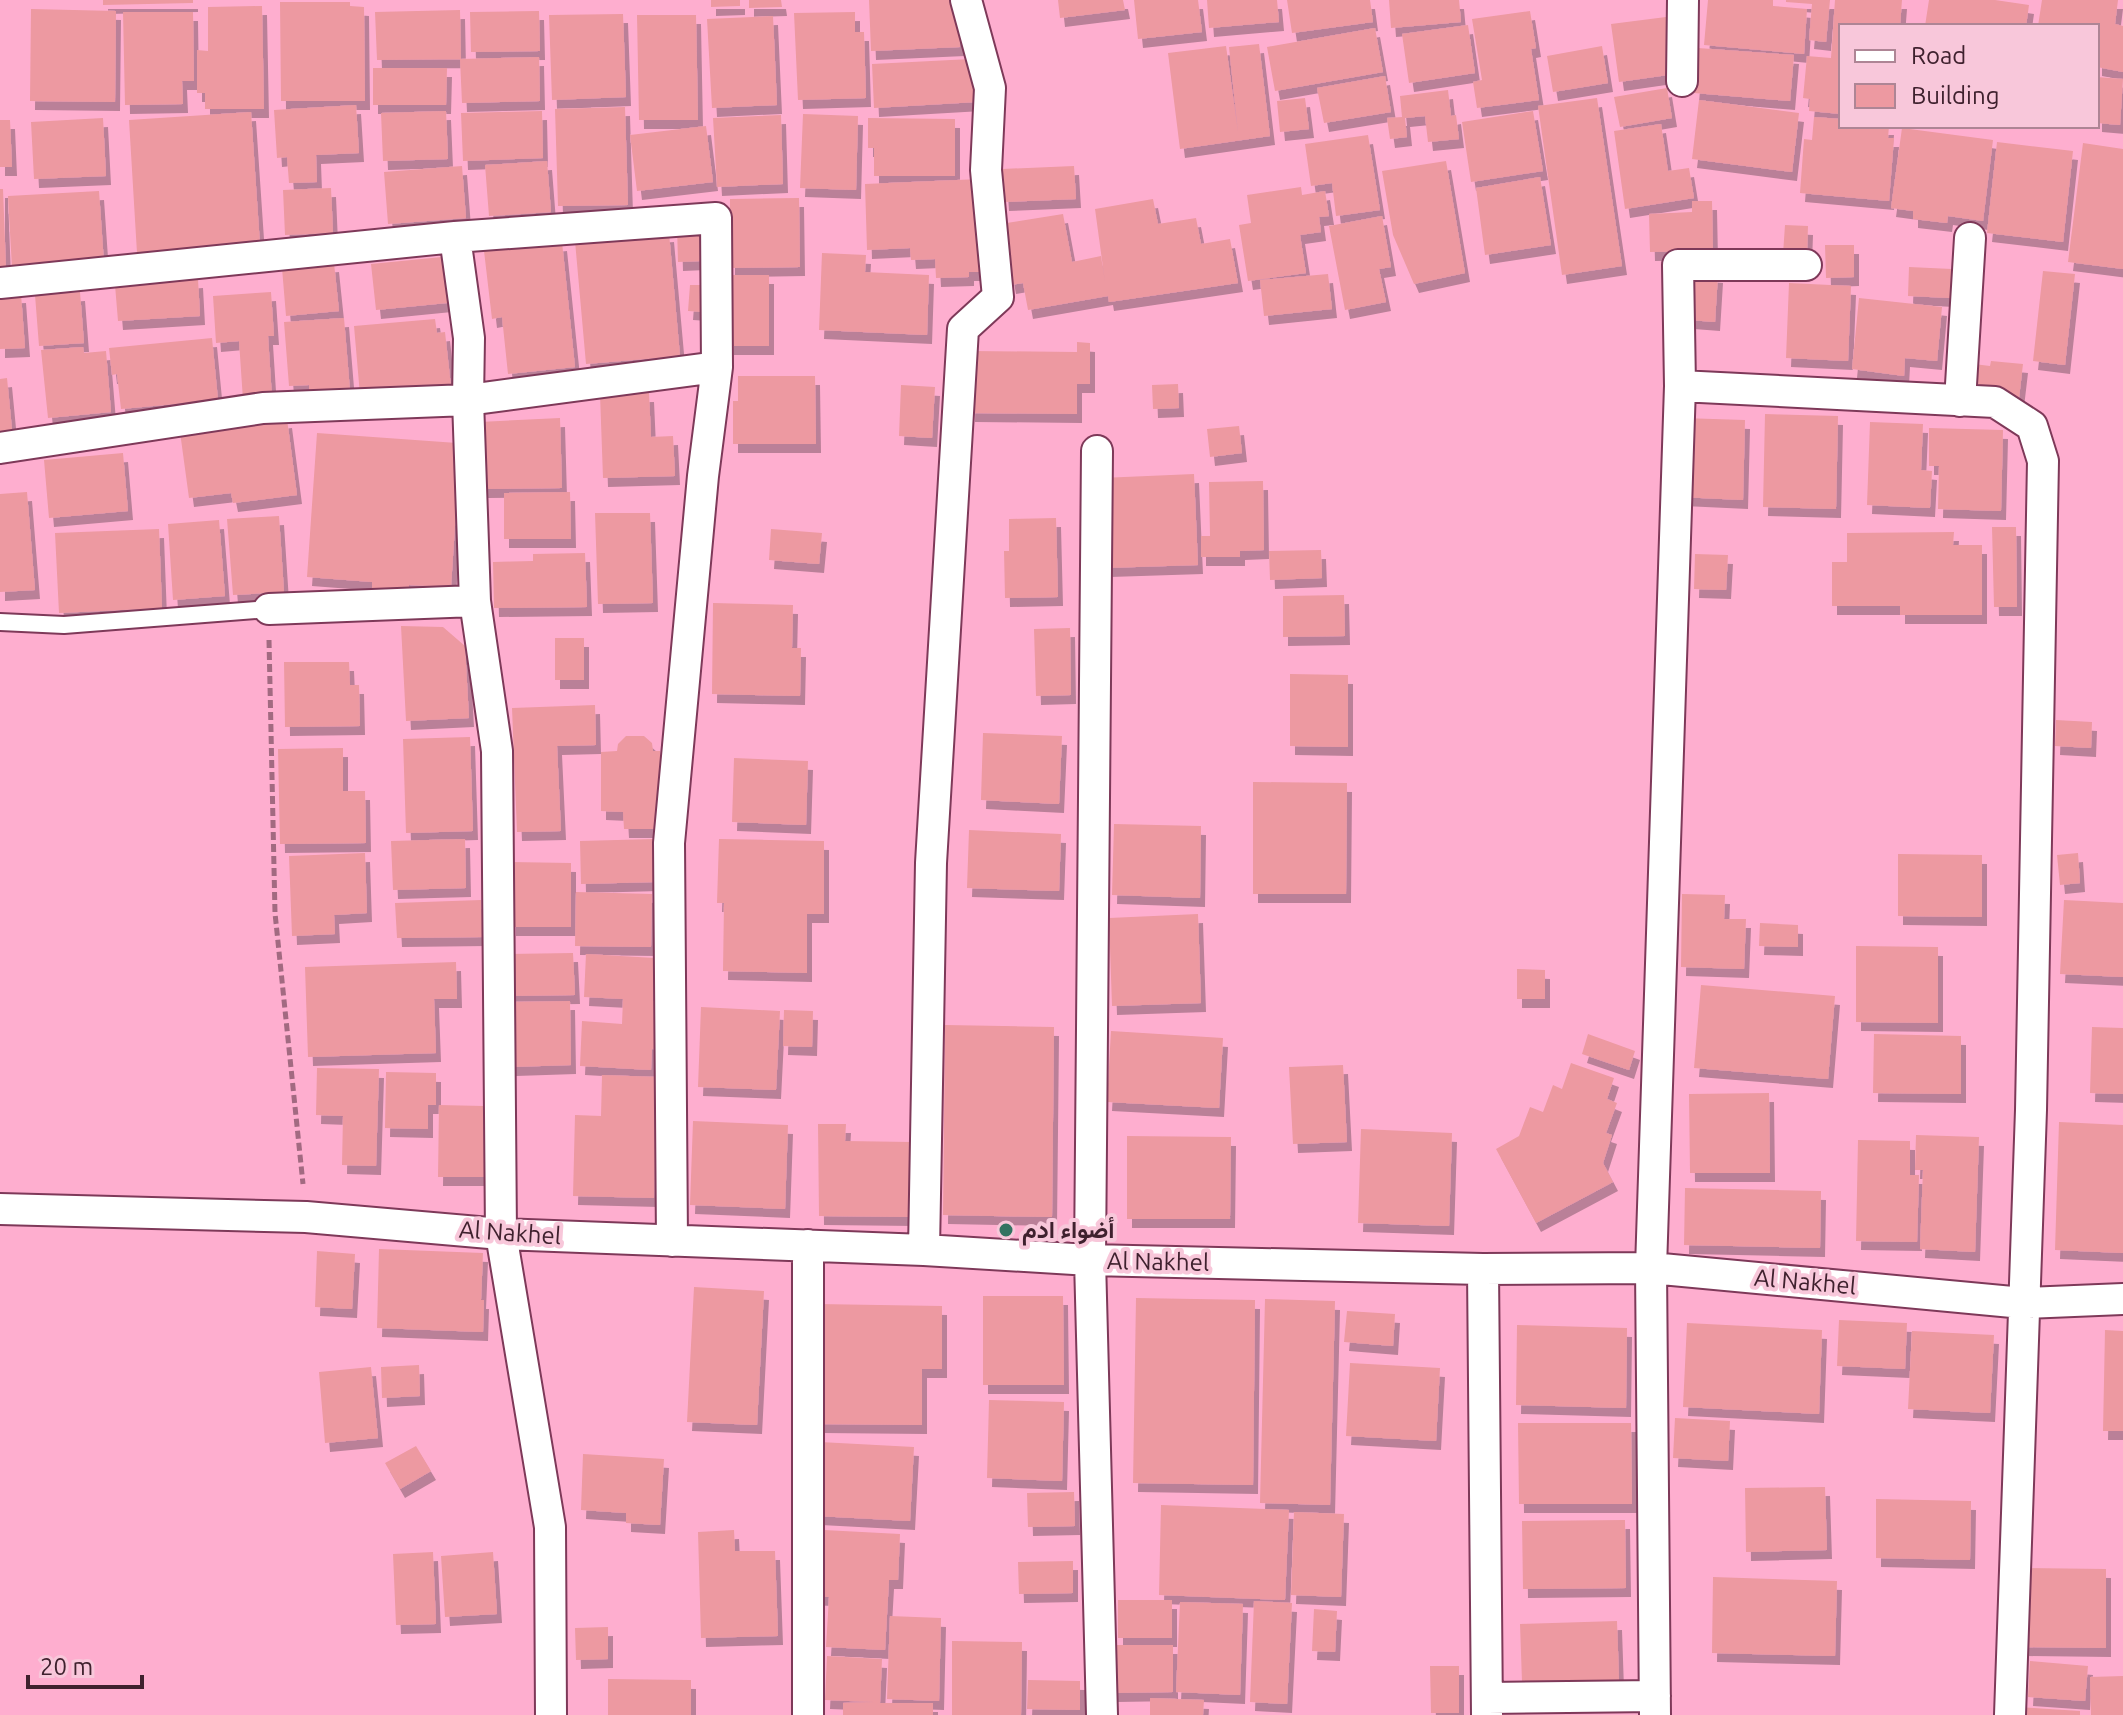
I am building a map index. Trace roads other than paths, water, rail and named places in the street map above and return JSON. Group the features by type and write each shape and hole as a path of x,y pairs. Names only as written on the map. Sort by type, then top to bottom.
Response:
{"street":[{"path":"924,1250 931,863 963,329 998,297 986,170 990,88 966,0"},
{"path":"1682,81 1683,0"},
{"path":"0,283 455,237 716,218 717,367 703,476 669,843 672,1241"},
{"path":"455,237 469,338 468,400 475,601 497,751 501,1234 550,1527 551,1715"},
{"path":"1960,401 1970,238"},
{"path":"1483,1269 1488,1707 1655,1706 1651,1268 1680,386 1678,265 1806,265"},
{"path":"0,448 263,408 468,400 717,367"},
{"path":"1680,386 1995,402 2032,426 2043,461 2031,1110 2010,1715"},
{"path":"1097,451 1090,1260 1102,1715"},
{"path":"269,609 475,601"},
{"name":"Al Nakhel","path":"0,1209 306,1217 501,1234 924,1250 1090,1260 1483,1269 1651,1268 2023,1303 2123,1299"},
{"path":"808,1245 808,1715"}],"lane":[{"path":"0,622 64,625 269,609"}],"place":[{"name":"أضواء ادم","path":"1006,1230"}]}
